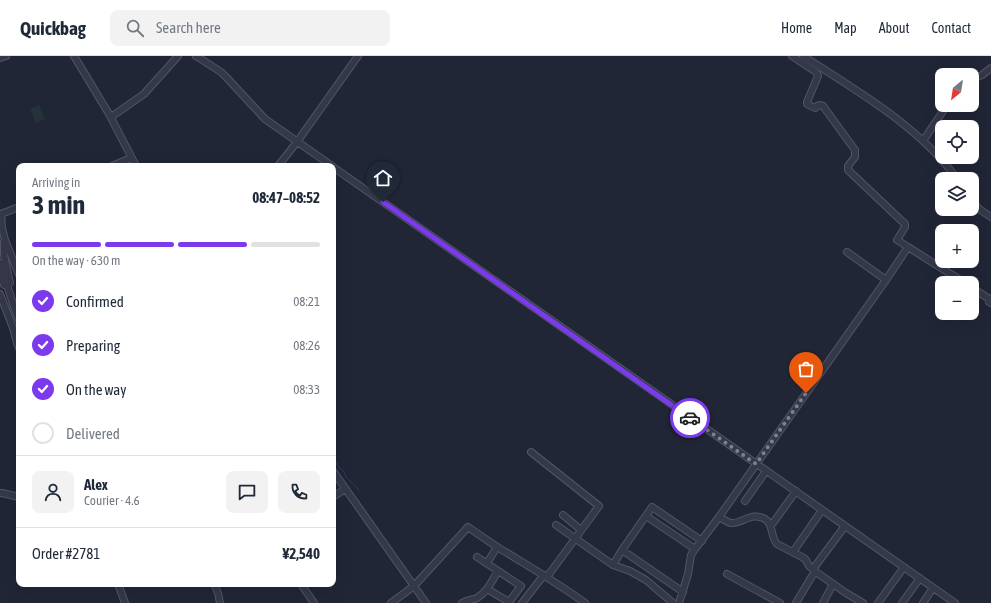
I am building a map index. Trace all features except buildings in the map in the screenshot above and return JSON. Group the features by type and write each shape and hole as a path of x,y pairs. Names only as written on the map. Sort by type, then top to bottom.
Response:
{"street":[{"path":"0,58 6,56"},
{"path":"74,56 111,117 134,163"},
{"path":"111,117 144,94 178,56"},
{"path":"196,56 228,78 265,119 328,163"},
{"path":"280,163 358,56"},
{"path":"792,56 818,74 807,104 815,108 819,105 822,106 855,150 855,157 848,166 848,170 905,224 905,227 897,240 953,276"},
{"path":"803,56 875,103 900,122 923,141 951,172"},
{"path":"979,76 991,68"},
{"path":"923,141 942,112"},
{"path":"119,163 131,158"},
{"path":"336,169 955,603"},
{"path":"16,207 1,214 5,240 16,268"},
{"path":"979,209 991,217"},
{"path":"5,240 4,255 10,283 6,284"},
{"path":"679,603 688,574 691,556 694,550 719,517 908,247"},
{"path":"847,252 886,280"},
{"path":"0,263 16,312"},
{"path":"0,274 4,285 6,284"},
{"path":"979,292 991,299 989,302 991,304"},
{"path":"0,294 16,339"},
{"path":"522,603 545,576 599,506 531,452"},
{"path":"745,501 766,471"},
{"path":"336,476 426,603"},
{"path":"336,495 345,489"},
{"path":"770,525 774,523 796,492"},
{"path":"0,493 16,495"},
{"path":"613,565 652,507 702,541"},
{"path":"793,552 822,510"},
{"path":"563,515 581,530"},
{"path":"646,516 694,550"},
{"path":"719,517 732,523 755,516 766,519 770,525 774,541 802,557 814,571 864,603"},
{"path":"556,525 613,565 630,571 646,580 673,603"},
{"path":"796,603 814,571 845,526"},
{"path":"391,603 414,586 468,527 497,547 575,595 578,601 585,603"},
{"path":"487,563 497,547"},
{"path":"622,550 683,592"},
{"path":"477,557 521,586 509,602 487,589"},
{"path":"878,603 904,567"},
{"path":"462,603 475,599 483,594 498,570"},
{"path":"727,574 780,603"},
{"path":"902,603 920,578"},
{"path":"823,603 833,584"},
{"path":"119,587 125,603"},
{"path":"215,587 220,603"},
{"path":"302,587 314,603"},
{"path":"923,603 933,588"}],"shaded area":[{"path":"39,105 45,119 36,123 30,109"}],"waterway":[{"path":"336,462 346,477 359,490"}],"way so far":[{"path":"690,418 756,464 806,393"}],"route":[{"path":"383,202 690,418"}]}
